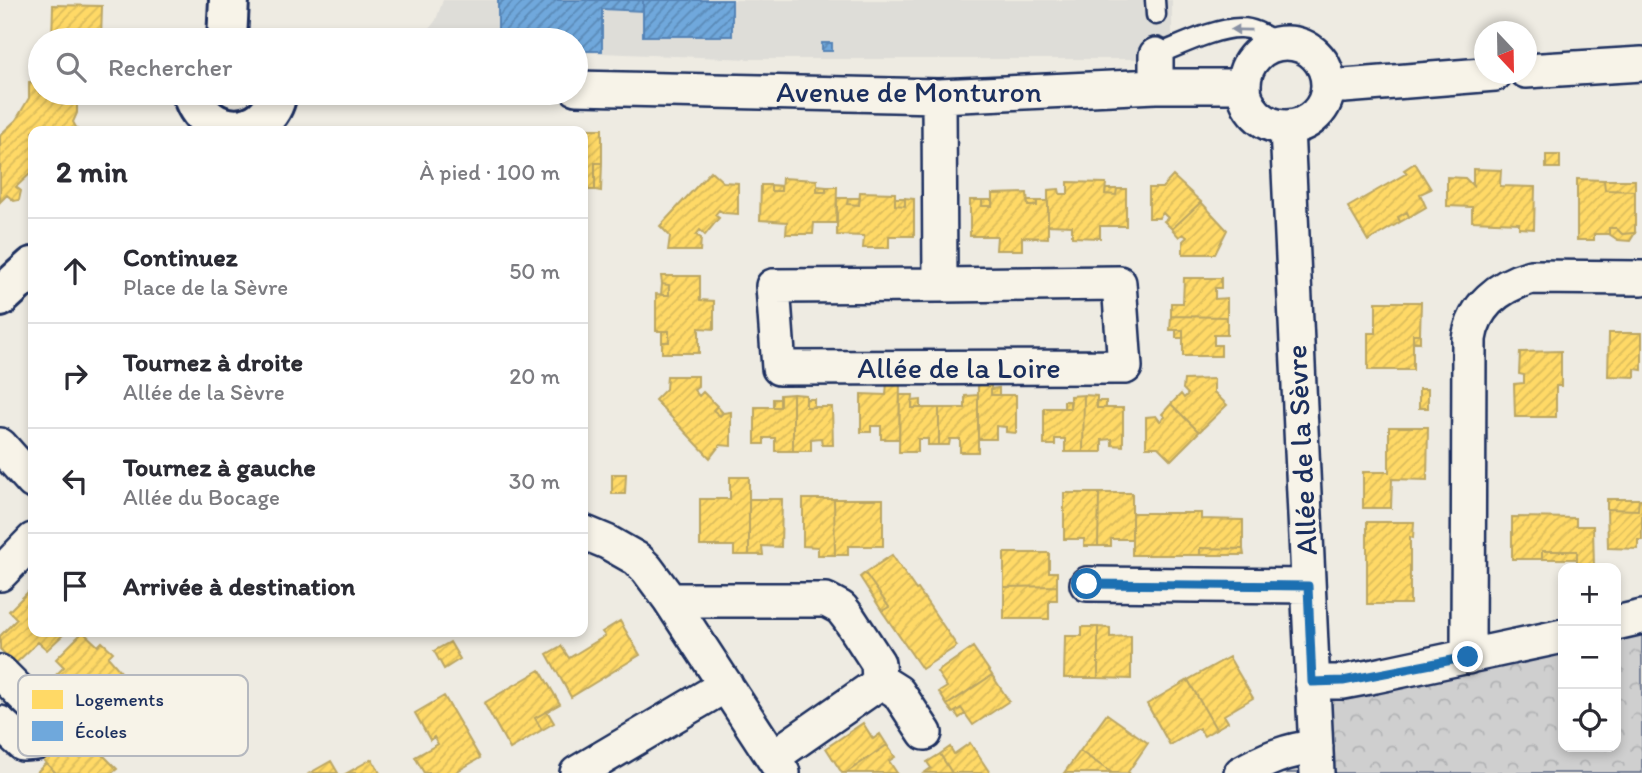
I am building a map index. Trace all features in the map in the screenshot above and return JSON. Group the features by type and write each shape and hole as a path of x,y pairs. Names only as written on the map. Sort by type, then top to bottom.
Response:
{"street":[{"path":"228,28 229,0"},
{"path":"1278,43 1298,44 1310,50 1323,63 1329,85 1326,101 1314,117 1301,125 1287,128 1262,121 1251,110 1243,86 1244,74 1253,57 1278,43"},
{"path":"1537,70 1642,64"},
{"name":"Avenue de Monturon","path":"588,88 939,96 1156,70 1243,86"},
{"path":"1329,85 1474,76"},
{"path":"939,96 940,285"},
{"path":"249,126 266,115 273,105"},
{"path":"193,113 219,126"},
{"name":"Allée de la Sèvre","path":"1287,128 1317,760"},
{"path":"0,297 28,272"},
{"path":"1468,657 1469,339 1475,317 1496,293 1531,277 1642,278"},
{"name":"Allée de la Loire","path":"1119,283 1125,367 779,368 773,286 940,285 1119,283"},
{"path":"0,445 28,476"},
{"path":"588,535 607,542 636,559 670,600 778,765 879,680 878,663 841,608 827,600 670,600"},
{"path":"0,574 28,545"},
{"path":"1087,584 1308,586"},
{"path":"1621,622 1642,617"},
{"path":"1312,682 1343,681 1558,637"},
{"path":"0,672 18,690"},
{"path":"879,680 898,692 925,733"},
{"path":"577,773 726,685"},
{"path":"0,723 18,739"},
{"path":"1241,773 1292,749 1317,760"}],"lane":[{"path":"1156,70 1202,36 1241,27 1258,32 1278,43"}],"shaded area":[{"path":"443,0 1172,0 1172,59 749,59 588,52 588,28 430,28"}],"green space":[{"path":"1642,617 1642,773 1241,773 1316,747 1312,682 1558,637 1558,752 1621,752 1621,622"}],"building: Logements":[{"path":"53,5 102,6 101,28 52,28"},
{"path":"28,100 28,105 77,105 73,122 75,126 28,126 28,176 16,187 21,191 19,200 14,201 7,195 0,202 0,135 16,120"},
{"path":"588,129 602,129 602,163 595,163 595,190 588,190"},
{"path":"1546,155 1560,155 1560,168 1546,168"},
{"path":"595,163 602,163 601,191 595,190"},
{"path":"1415,163 1431,189 1420,194 1426,207 1409,217 1407,212 1398,217 1400,222 1368,241 1348,207 1407,173 1404,170"},
{"path":"1473,169 1501,170 1500,186 1535,187 1534,229 1519,228 1519,223 1472,221 1472,207 1447,206 1447,177 1465,178 1473,186"},
{"path":"711,171 723,182 738,183 738,214 719,210 715,215 719,218 705,235 700,230 696,235 701,238 700,251 668,251 670,236 660,226"},
{"path":"1173,176 1201,202 1172,229 1164,221 1168,218 1163,213 1159,218 1149,218 1149,188 1162,188"},
{"path":"782,178 817,180 817,192 826,192 826,187 837,187 836,223 814,223 813,234 786,234 787,222 760,220 761,185 771,185 771,191 781,191"},
{"path":"1577,179 1604,180 1605,190 1635,191 1635,233 1622,234 1616,228 1609,228 1609,234 1594,234 1594,240 1577,240"},
{"path":"1604,180 1635,180 1635,191 1605,190"},
{"path":"1068,182 1106,183 1105,194 1116,195 1117,189 1126,189 1126,226 1100,226 1100,238 1072,237 1072,226 1048,225 1048,190 1059,189 1060,194 1068,194"},
{"path":"771,185 781,186 781,191 771,191"},
{"path":"817,186 826,187 826,192 817,192"},
{"path":"1106,189 1117,189 1116,195 1105,194"},
{"path":"860,192 895,193 895,205 905,206 905,198 914,199 914,236 889,236 889,248 863,248 864,236 837,235 837,198 848,198 847,204 859,205"},
{"path":"1027,193 1028,206 1037,206 1037,201 1048,201 1048,238 1022,237 1022,250 996,250 997,236 970,236 970,200 982,200 982,206 992,206 992,194"},
{"path":"848,198 860,198 859,205 847,204"},
{"path":"895,198 905,198 905,206 895,205"},
{"path":"982,200 993,200 992,206 982,206"},
{"path":"1027,201 1037,201 1037,206 1028,206"},
{"path":"1201,202 1227,230 1215,254 1183,254 1183,241 1187,237 1183,234 1179,237 1172,229"},
{"path":"1407,212 1409,217 1400,222 1398,217"},
{"path":"1609,228 1616,228 1622,234 1635,233 1630,241 1618,240 1609,234"},
{"path":"661,276 700,276 700,300 714,301 714,329 699,328 699,353 662,353 662,342 669,342 669,331 656,331 656,294 669,295 669,285 662,284"},
{"path":"1184,278 1221,278 1221,288 1215,288 1215,299 1227,298 1227,317 1171,316 1171,303 1183,303"},
{"path":"662,284 669,285 669,295 661,295"},
{"path":"1376,302 1421,302 1420,334 1413,334 1413,370 1368,370 1368,333 1376,333"},
{"path":"1171,316 1227,317 1227,335 1214,335 1214,345 1221,345 1221,356 1183,356 1183,330 1170,330"},
{"path":"1176,330 1183,330 1183,338 1176,338"},
{"path":"662,331 669,331 669,342 662,342"},
{"path":"1609,333 1642,333 1642,370 1635,369 1635,377 1608,376"},
{"path":"1413,334 1420,334 1420,342 1413,341"},
{"path":"1561,351 1561,386 1556,386 1556,417 1515,417 1514,384 1524,383 1524,375 1519,374 1520,352"},
{"path":"667,376 698,376 698,387 694,390 699,396 703,392 717,406 713,410 720,416 731,412 731,446 720,445 710,458 655,400 666,389"},
{"path":"1214,379 1214,392 1227,405 1199,432 1171,404 1181,394 1184,398 1188,394 1183,389 1184,380"},
{"path":"887,382 900,382 899,439 881,439 881,426 871,426 871,432 861,432 861,394 886,395"},
{"path":"978,382 991,382 991,395 1016,395 1016,433 1006,432 1006,427 996,426 996,439 978,439"},
{"path":"999,388 999,395 991,395 991,389"},
{"path":"1419,389 1428,389 1428,408 1419,408"},
{"path":"793,394 806,395 806,407 832,407 833,445 822,445 821,438 811,439 811,451 793,451"},
{"path":"793,394 793,451 775,451 775,438 764,438 764,444 755,444 755,407 780,407 780,395"},
{"path":"900,395 913,395 912,408 939,408 939,445 928,445 928,439 918,439 918,452 899,452"},
{"path":"978,395 978,452 960,452 960,439 950,439 949,445 939,445 939,408 965,408 965,396"},
{"path":"1084,395 1097,396 1097,408 1123,408 1123,446 1112,445 1112,439 1102,440 1102,452 1083,452"},
{"path":"1084,395 1083,452 1065,452 1065,439 1055,439 1055,445 1044,445 1044,408 1070,408 1070,396"},
{"path":"773,399 780,399 780,407 773,407"},
{"path":"806,399 814,399 814,407 806,407"},
{"path":"921,400 921,408 912,408 912,401"},
{"path":"1064,401 1071,401 1070,408 1064,408"},
{"path":"1096,401 1106,401 1106,408 1097,408"},
{"path":"1171,404 1199,432 1171,460 1158,447 1146,447 1146,417 1156,416 1160,421 1165,417 1162,414"},
{"path":"717,406 723,413 720,416 713,410"},
{"path":"1389,427 1428,427 1427,480 1392,479 1391,508 1363,508 1363,472 1389,472"},
{"path":"612,474 626,474 625,494 612,494"},
{"path":"730,477 749,477 749,555 734,555 734,546 700,546 700,499 730,499"},
{"path":"1064,493 1099,493 1098,546 1084,546 1084,539 1064,539"},
{"path":"1099,493 1132,493 1132,539 1111,539 1111,546 1098,546"},
{"path":"749,499 782,499 781,547 762,546 763,555 749,555"},
{"path":"803,499 834,499 835,555 818,555 818,547 803,546"},
{"path":"834,499 883,499 883,546 848,546 848,555 835,555"},
{"path":"1607,499 1639,499 1638,510 1607,509"},
{"path":"1639,499 1642,499 1642,540 1638,540 1638,549 1608,548 1607,509 1638,510"},
{"path":"1132,513 1201,513 1201,519 1243,520 1243,549 1200,548 1200,555 1132,555"},
{"path":"1512,517 1576,518 1576,526 1593,526 1594,563 1577,563 1577,551 1542,551 1542,559 1512,559"},
{"path":"1367,522 1414,522 1413,538 1410,537 1410,604 1367,604"},
{"path":"1200,548 1243,549 1244,555 1200,555"},
{"path":"1542,551 1577,551 1577,559 1542,559"},
{"path":"1004,553 1049,553 1049,572 1057,572 1057,586 1004,587"},
{"path":"892,555 957,646 922,669 882,611 889,607 865,573"},
{"path":"865,573 889,607 882,611 860,577"},
{"path":"1057,586 1057,600 1049,600 1049,619 1004,619 1004,587"},
{"path":"28,592 28,637 61,637 47,650 38,642 15,664 0,649 0,636 17,619 9,611"},
{"path":"620,621 640,655 571,697 547,654 561,646 569,658 605,636 602,632"},
{"path":"1082,627 1098,627 1098,678 1064,678 1065,636 1082,636"},
{"path":"1098,627 1110,628 1110,637 1131,636 1131,679 1098,678"},
{"path":"78,637 88,637 98,646 102,642 113,652 108,657 121,672 118,675 56,675 64,667 56,659"},
{"path":"450,642 460,659 444,669 434,651"},
{"path":"973,647 992,675 947,705 939,692 947,687 937,672"},
{"path":"1229,657 1253,698 1224,715 1228,722 1216,729 1188,680"},
{"path":"540,670 560,704 535,718 542,730 510,749 484,703"},
{"path":"992,675 1009,701 973,725 961,708 953,713 947,705"},
{"path":"1188,680 1216,729 1204,736 1199,728 1170,745 1147,704"},
{"path":"444,696 480,758 454,773 424,773 415,757 438,744 434,737 430,740 415,713"},
{"path":"961,708 965,714 959,718 955,712"},
{"path":"547,711 554,723 542,730 535,718"},
{"path":"1107,714 1148,743 1128,772 1130,773 1112,773 1080,751"},
{"path":"863,723 873,739 880,734 887,745 846,773 842,773 826,748"},
{"path":"970,743 990,773 952,773 940,754 950,747 954,754"},
{"path":"887,745 895,757 889,761 897,773 846,773"},
{"path":"1080,751 1112,773 1064,773"},
{"path":"940,754 952,773 924,773 931,768 927,762"},
{"path":"39,756 104,756 117,769 112,773 56,773"},
{"path":"372,759 380,773 347,773"},
{"path":"331,761 338,773 310,773"},
{"path":"46,763 56,773 36,773"}],"building: Écoles":[{"path":"498,0 643,0 643,11 602,9 602,51 588,51 588,28 498,28"},
{"path":"643,0 732,0 732,36 643,36"},
{"path":"822,43 832,43 832,51 822,51"}],"route":[{"path":"1087,584 1308,586 1312,682 1375,676 1468,657"}]}
